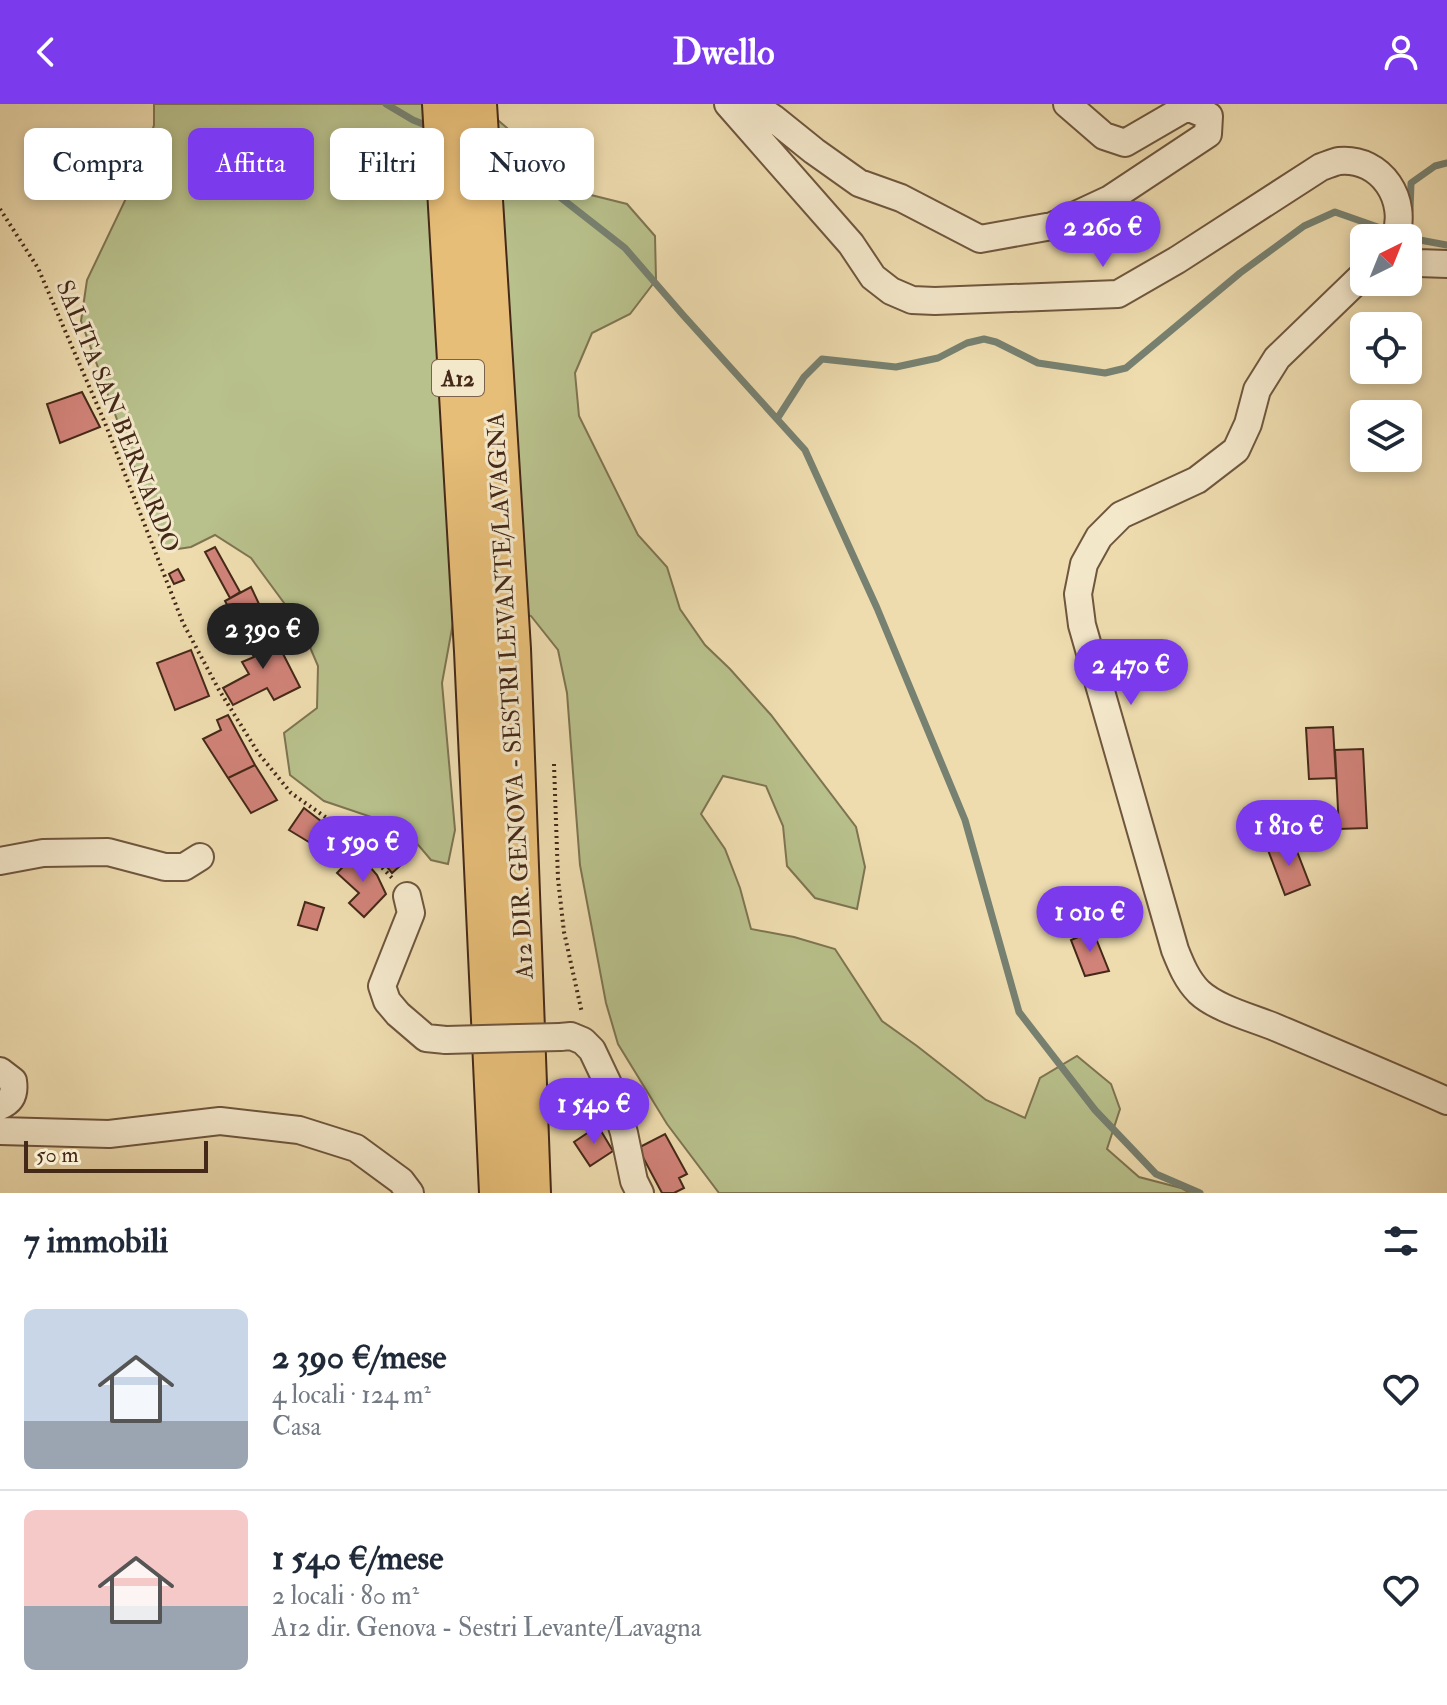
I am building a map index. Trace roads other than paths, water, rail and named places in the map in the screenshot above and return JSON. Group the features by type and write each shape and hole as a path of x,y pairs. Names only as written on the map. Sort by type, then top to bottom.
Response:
{"highway":[{"name":"A12","path":"442,104 474,651 499,1193"},
{"name":"A12 DIR. GENOVA - SESTRI LEVANTE/LAVAGNA","path":"477,104 511,649 531,1193"}],"street":[{"path":"728,104 851,244 873,277 891,291 912,300 1118,294 1177,260 1321,167 1339,161 1358,163 1375,170 1388,182 1397,199 1398,224"},
{"path":"752,104 859,183 901,198 980,239 1052,226 1110,199 1208,134 1209,116 1187,107 1125,143 1104,136 1067,104"},
{"path":"1422,263 1447,264"},
{"path":"1350,288 1277,358 1257,390 1248,424 1236,450 1197,480 1121,515 1099,537 1084,564 1078,594 1082,625 1184,973 1200,993 1221,1007 1329,1049 1447,1101"},
{"path":"0,861 43,853 108,852 165,867 184,867 200,857"},
{"path":"407,896 411,913 382,986 387,1001 426,1038 571,1036 583,1041 592,1050 611,1090 634,1181 640,1193"},
{"path":"0,1071 13,1081 14,1091 10,1100 0,1106"},
{"path":"0,1131 109,1134 220,1121 299,1130 356,1148 401,1181 410,1193"}],"waterway":[{"path":"386,104 433,128"},
{"path":"1410,211 1411,183 1435,166 1447,163"},
{"path":"564,200 625,248 805,450 877,608 965,820 1019,1012 1095,1110 1156,1174 1200,1193"},
{"path":"777,419 804,377 822,359 896,367 938,358 967,343 984,339 1038,363 1105,373 1126,368 1240,273 1304,226 1335,212 1409,238 1447,245"}]}
